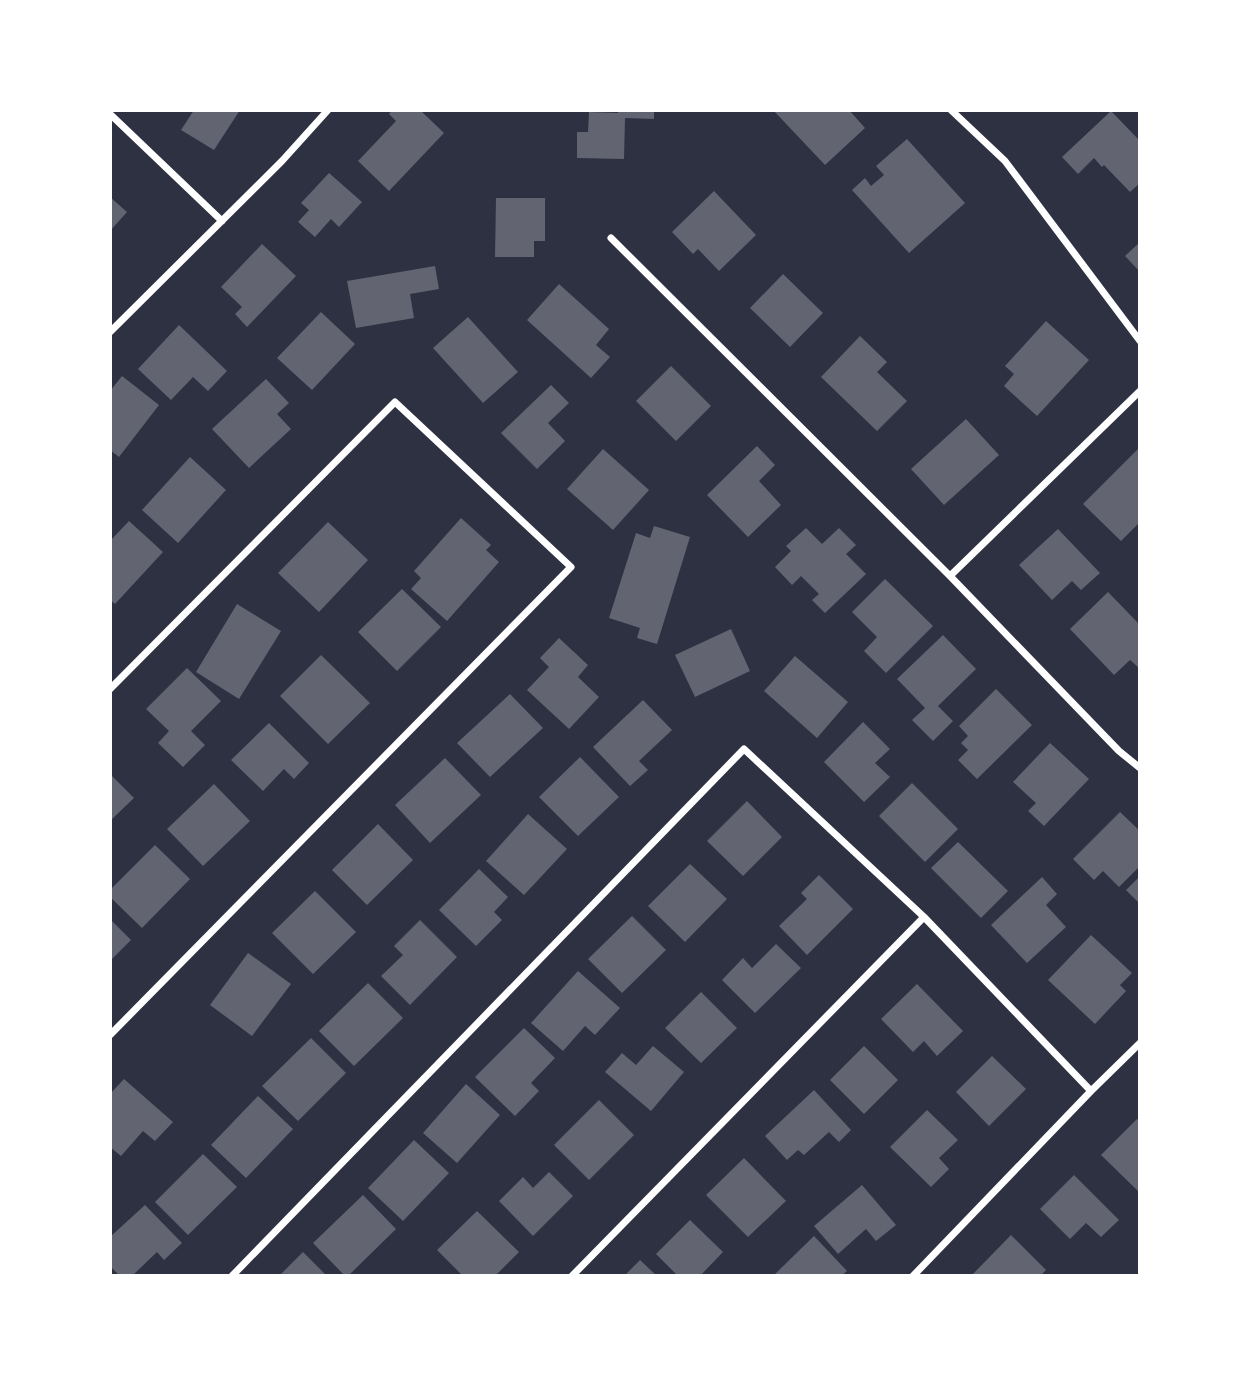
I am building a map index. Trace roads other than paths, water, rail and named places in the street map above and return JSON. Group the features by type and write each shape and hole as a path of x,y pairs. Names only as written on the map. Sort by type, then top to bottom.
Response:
{"street":[{"path":"110,332 282,161 328,110"},
{"path":"950,110 1005,161 1140,341"},
{"path":"110,114 222,221"},
{"path":"611,238 950,576 1119,751 1140,768"},
{"path":"950,576 1140,391"},
{"path":"110,689 396,402 571,567 110,1035"},
{"path":"232,1276 744,749 924,917 1091,1091"},
{"path":"572,1276 924,917"},
{"path":"913,1276 1140,1043"}]}
